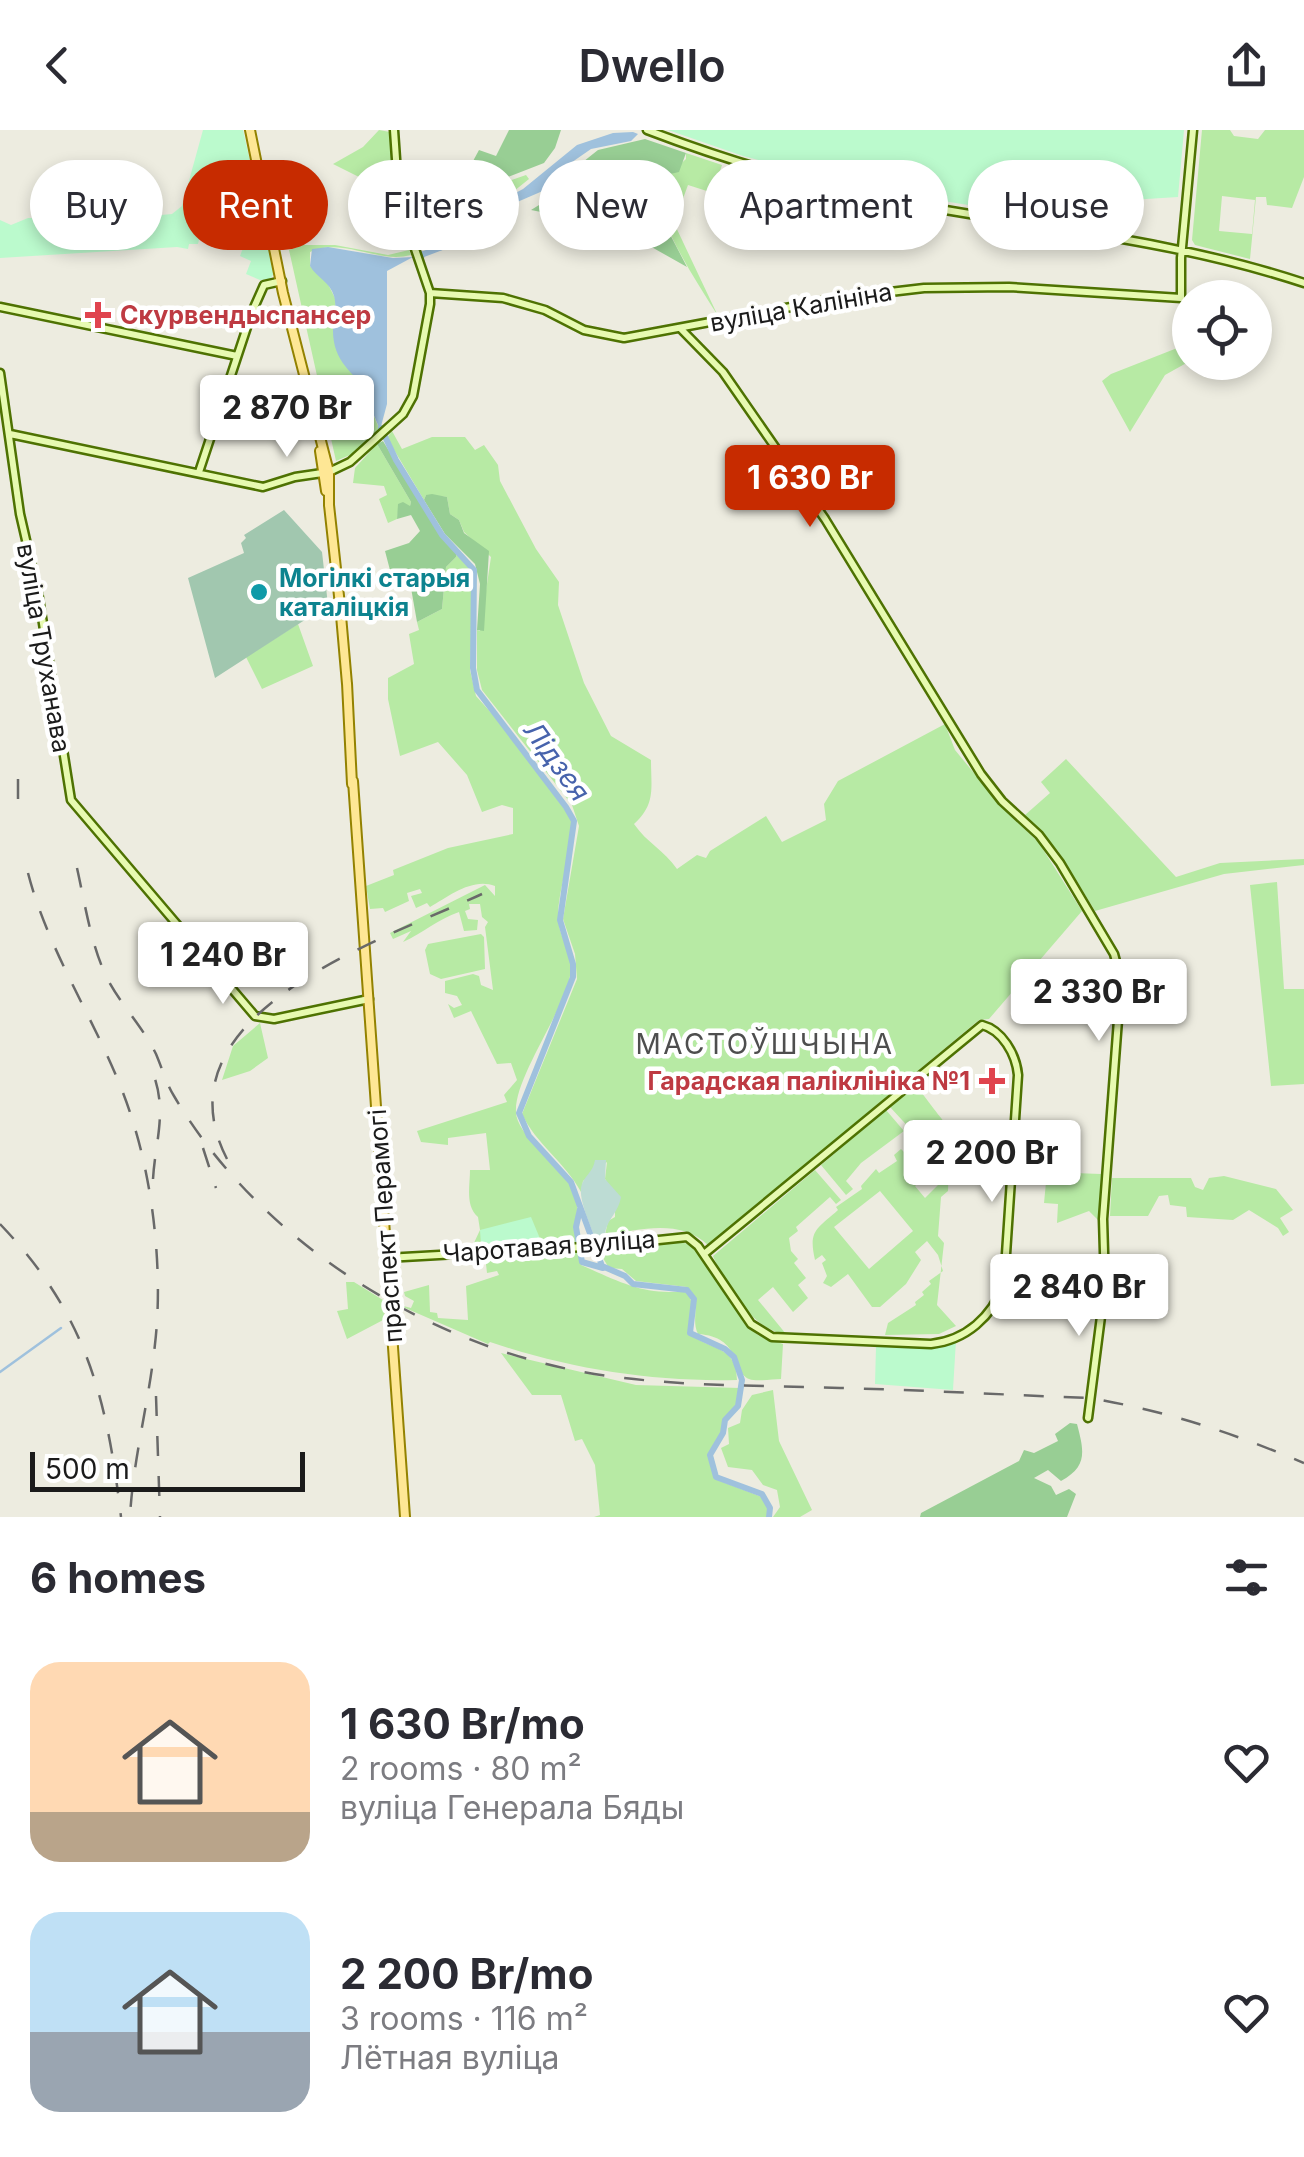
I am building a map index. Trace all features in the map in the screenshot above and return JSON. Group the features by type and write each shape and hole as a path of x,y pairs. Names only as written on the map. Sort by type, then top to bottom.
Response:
{"main road":[{"name":"праспект Перамогі","path":"250,130 326,472 347,684 405,1517"}],"street":[{"path":"10,434 263,487 350,462 408,407 430,293 399,202 394,130"},
{"path":"647,130 757,169 834,189 1182,251 1252,266 1304,283"},
{"path":"1182,251 1193,130"},
{"name":"вуліца Калініна","path":"430,293 503,298 545,310 604,336 634,338 839,298 924,288 1009,287 1181,298 1182,251"},
{"path":"199,472 264,285 282,281"},
{"path":"0,307 237,356"},
{"path":"681,329 723,372 820,512 984,779 1039,835 1060,863 1114,954 1122,992 1103,1219 1105,1285 1088,1418"},
{"name":"вуліца Труханава","path":"0,372 20,514 38,592 70,797 247,1008 260,1018 274,1019 369,999"},
{"path":"986,1024 1006,1043 1017,1064 1018,1101 1006,1271 995,1305 976,1325 931,1344 776,1339 751,1324 704,1254 986,1024"},
{"name":"Чаротавая вуліца","path":"386,1258 602,1246 680,1237 693,1240 704,1254"}],"green space":[{"path":"203,130 243,130 250,160 195,160"},
{"path":"379,130 390,132 392,160 348,160 348,172 333,164 363,147"},
{"path":"509,130 561,130 555,148 546,160 539,160 539,165 519,173 519,160 474,160 479,150 496,156"},
{"path":"668,130 1184,130 1178,197 1144,199 1144,160 968,160 968,205 948,202 948,160 758,160"},
{"path":"1202,130 1230,130 1234,136 1258,139 1265,130 1304,130 1304,177 1292,208 1267,205 1266,197 1256,197 1250,259 1195,245 1192,240","holes":["1222,196 1255,200 1252,234 1219,231"]},
{"path":"645,139 686,153 683,160 585,160 598,150"},
{"path":"686,153 707,160 704,190 688,185 684,196 684,161"},
{"path":"526,175 529,179 519,187 519,177"},
{"path":"183,202 183,248 163,248 163,215 172,214"},
{"path":"28,218 30,250 129,250 0,258 0,220 11,225"},
{"path":"684,244 718,316 679,250 684,250"},
{"path":"242,250 270,250 275,272 270,279 260,280 246,274 251,261 240,256"},
{"path":"289,250 316,250 310,252 310,266 326,280 336,300 333,331 358,382 372,394 373,414 380,430 359,451 336,461"},
{"path":"353,250 388,255 409,250 411,255 386,256"},
{"path":"657,250 678,250 687,267"},
{"path":"1172,350 1172,371 1165,375 1130,432 1102,381"},
{"path":"392,431 402,449 432,437 465,437 475,450 484,445 498,465 500,481 536,549 559,582 558,605 584,683 611,736 651,760 649,802 634,824 677,869 697,855 706,858 710,851 766,816 782,842 826,820 824,804 838,781 945,724 955,750 1002,807 1039,843 1082,911 989,1019 979,1020 708,1245 685,1231 672,1229 605,1235 608,1221 615,1217 615,1194 605,1179 607,1162 583,1181 581,1192 522,1114 577,979 575,954 563,919 579,826 572,805 482,690 477,670 477,630 480,631 491,557 450,514 447,497 426,495 424,500 387,438"},
{"path":"383,441 442,538 456,550 456,557 446,567 442,609 417,622 408,571 391,574 385,551 409,543 420,531 411,515 397,519 398,504 410,506 411,502 377,444"},
{"path":"377,444 411,502 398,512 397,519 388,523 379,499 387,495 384,486 353,483 355,468"},
{"path":"432,494 447,497 450,514 459,520 464,533 489,551 484,631 477,630 480,584 475,564 445,534 424,500"},
{"name":"Могілкі старыя каталіцкія","path":"284,510 322,552 328,605 215,678 188,578 244,553 244,535"},
{"path":"456,550 474,575 470,670 476,696 571,818 571,843 558,917 570,976 530,1064 516,1112 523,1130 575,1191 576,1243 473,1245 480,1230 470,1202 470,1170 490,1170 486,1133 448,1138 448,1145 421,1142 417,1131 507,1102 504,1095 517,1080 511,1063 497,1064 471,1011 454,1018 448,1004 454,1008 462,1005 457,996 445,993 445,981 473,974 479,976 481,985 493,990 485,927 488,922 482,917 480,904 469,904 470,909 465,911 468,919 478,920 477,930 464,931 459,912 403,942 411,931 393,939 390,933 485,885 495,896 495,886 478,884 470,886 430,907 427,903 416,908 411,896 422,893 420,889 407,893 409,901 385,912 383,908 370,909 366,886 394,875 393,870 448,848 513,834 513,808 502,805 482,812 467,775 438,742 400,756 388,699 388,678 414,664 409,634 419,630 417,622 442,609 446,567 456,557"},
{"path":"298,624 313,666 262,689 246,657"},
{"path":"1066,759 1176,877 1220,863 1304,859 1304,865 1224,874 1095,911 1058,851 1025,815 1050,793 1041,782"},
{"path":"1277,882 1284,989 1304,989 1304,1084 1271,1086 1250,885"},
{"path":"481,934 485,969 441,979 430,974 425,950 428,944"},
{"path":"260,1023 268,1058 250,1071 222,1080 233,1046"},
{"path":"916,1086 963,1139 1006,1151 1003,1164 954,1159 949,1162 948,1191 941,1197 938,1236 944,1243 941,1266 927,1241 915,1252 921,1260 906,1284 880,1307 872,1307 848,1274 831,1287 823,1283 827,1276 822,1263 826,1260 822,1255 815,1260 813,1242 816,1231 838,1210 836,1207 862,1189 876,1169 879,1173 897,1161 894,1155 901,1149 921,1169 918,1172 924,1178 915,1186 925,1198 941,1182 938,1159 890,1107","holes":["880,1191 913,1231 869,1269 834,1227"]},
{"path":"886,1110 904,1131 861,1163 846,1181 853,1189 846,1195 821,1165"},
{"path":"815,1170 841,1200 836,1204 830,1197 789,1238 791,1251 798,1259 794,1263 806,1278 798,1285 808,1298 793,1312 773,1287 758,1300 786,1334 752,1316 732,1292 713,1256"},
{"path":"1047,1172 1101,1174 1099,1221 1089,1211 1057,1223 1058,1204 1044,1203"},
{"path":"1224,1176 1276,1189 1293,1210 1280,1218 1289,1232 1283,1236 1278,1228 1249,1210 1233,1220 1187,1217 1186,1207 1170,1205 1168,1195 1159,1196 1148,1216 1110,1216 1112,1178 1191,1178 1195,1187 1203,1190 1209,1178"},
{"path":"531,1217 541,1241 481,1244 480,1230"},
{"path":"669,1241 691,1244 750,1328 783,1344 781,1379 749,1379 729,1347 712,1336 698,1334 694,1298 687,1287 636,1281 622,1269 609,1268 598,1250"},
{"path":"577,1250 581,1265 619,1282 657,1291 685,1291 692,1305 689,1332 732,1360 737,1380 643,1376 550,1360 488,1344 396,1304 411,1308 414,1301 404,1292 429,1285 430,1312 437,1313 438,1318 468,1320 466,1286 499,1275 497,1271 487,1273 486,1264 477,1264 476,1255"},
{"path":"941,1273 937,1305 956,1326 939,1334 885,1335 888,1323 916,1305 931,1284 929,1281"},
{"path":"346,1282 354,1282 383,1300 385,1319 347,1339 337,1311 348,1309"},
{"path":"956,1340 953,1390 875,1384 876,1347 938,1346"},
{"path":"501,1353 636,1385 740,1388 737,1406 724,1421 719,1441 709,1455 715,1479 762,1497 769,1517 594,1517 600,1515 595,1465 582,1439 575,1441 561,1395 532,1395"},
{"path":"773,1390 779,1441 812,1510 800,1517 773,1517 780,1507 777,1490 763,1485 752,1470 728,1467 721,1448 729,1444 728,1428 740,1423 742,1410 752,1395"},
{"path":"1070,1423 1077,1424 1081,1442 1082,1457 1076,1470 1061,1481 1048,1470 1034,1478 1051,1486 1056,1495 1069,1489 1076,1494 1067,1517 920,1517 1019,1461 1024,1450 1034,1453 1058,1441 1055,1434"}],"shaded area":[{"path":"613,133 638,134 631,141 591,149 575,160 559,160 577,145"},
{"path":"539,176 539,193 519,201 519,191"},
{"path":"328,247 393,258 413,257 387,271 387,404 380,430 373,413 372,394 345,366 336,349 332,291 310,266 312,250"},
{"path":"595,1160 606,1160 605,1179 621,1197 605,1235 594,1236 581,1189"}],"waterway":[{"name":"Лідзея","path":"421,255 434,250"},
{"name":"Лідзея","path":"381,428 442,535 474,570 473,668 477,690 574,821 560,920 573,977 519,1113 529,1136 571,1182 602,1266 633,1284 687,1290 694,1299 690,1333 734,1357 742,1380 738,1406 725,1420 723,1433 710,1455 716,1477 762,1494 770,1508 769,1517"},
{"path":"580,1209 576,1227 582,1262 603,1268"},
{"path":"0,1372 61,1328"}],"railway":[{"path":"18,769 18,799"},
{"path":"77,868 107,978 151,1044 174,1096 209,1148 251,1196 298,1239 350,1277 405,1309 522,1357 583,1372 679,1383 1090,1398 1199,1424 1304,1463"},
{"path":"28,873 51,938 123,1093 141,1150 152,1205 157,1318 130,1517"},
{"path":"227,1159 213,1108 222,1062 250,1023 291,988 340,959 482,894"},
{"path":"153,1179 160,1115 154,1076"},
{"path":"203,1148 216,1188"},
{"path":"0,1224 53,1291 87,1359 108,1433 121,1517"},
{"path":"156,1396 160,1517"}],"place":[{"name":"Скурвендыспансер","path":"98,315"},
{"name":"Могілкі старыя каталіцкія","path":"259,592"},
{"name":"Гарадская паліклініка №1","path":"992,1081"}],"district":[{"name":"МАСТОЎШЧЫНА","path":"765,1044"}]}
